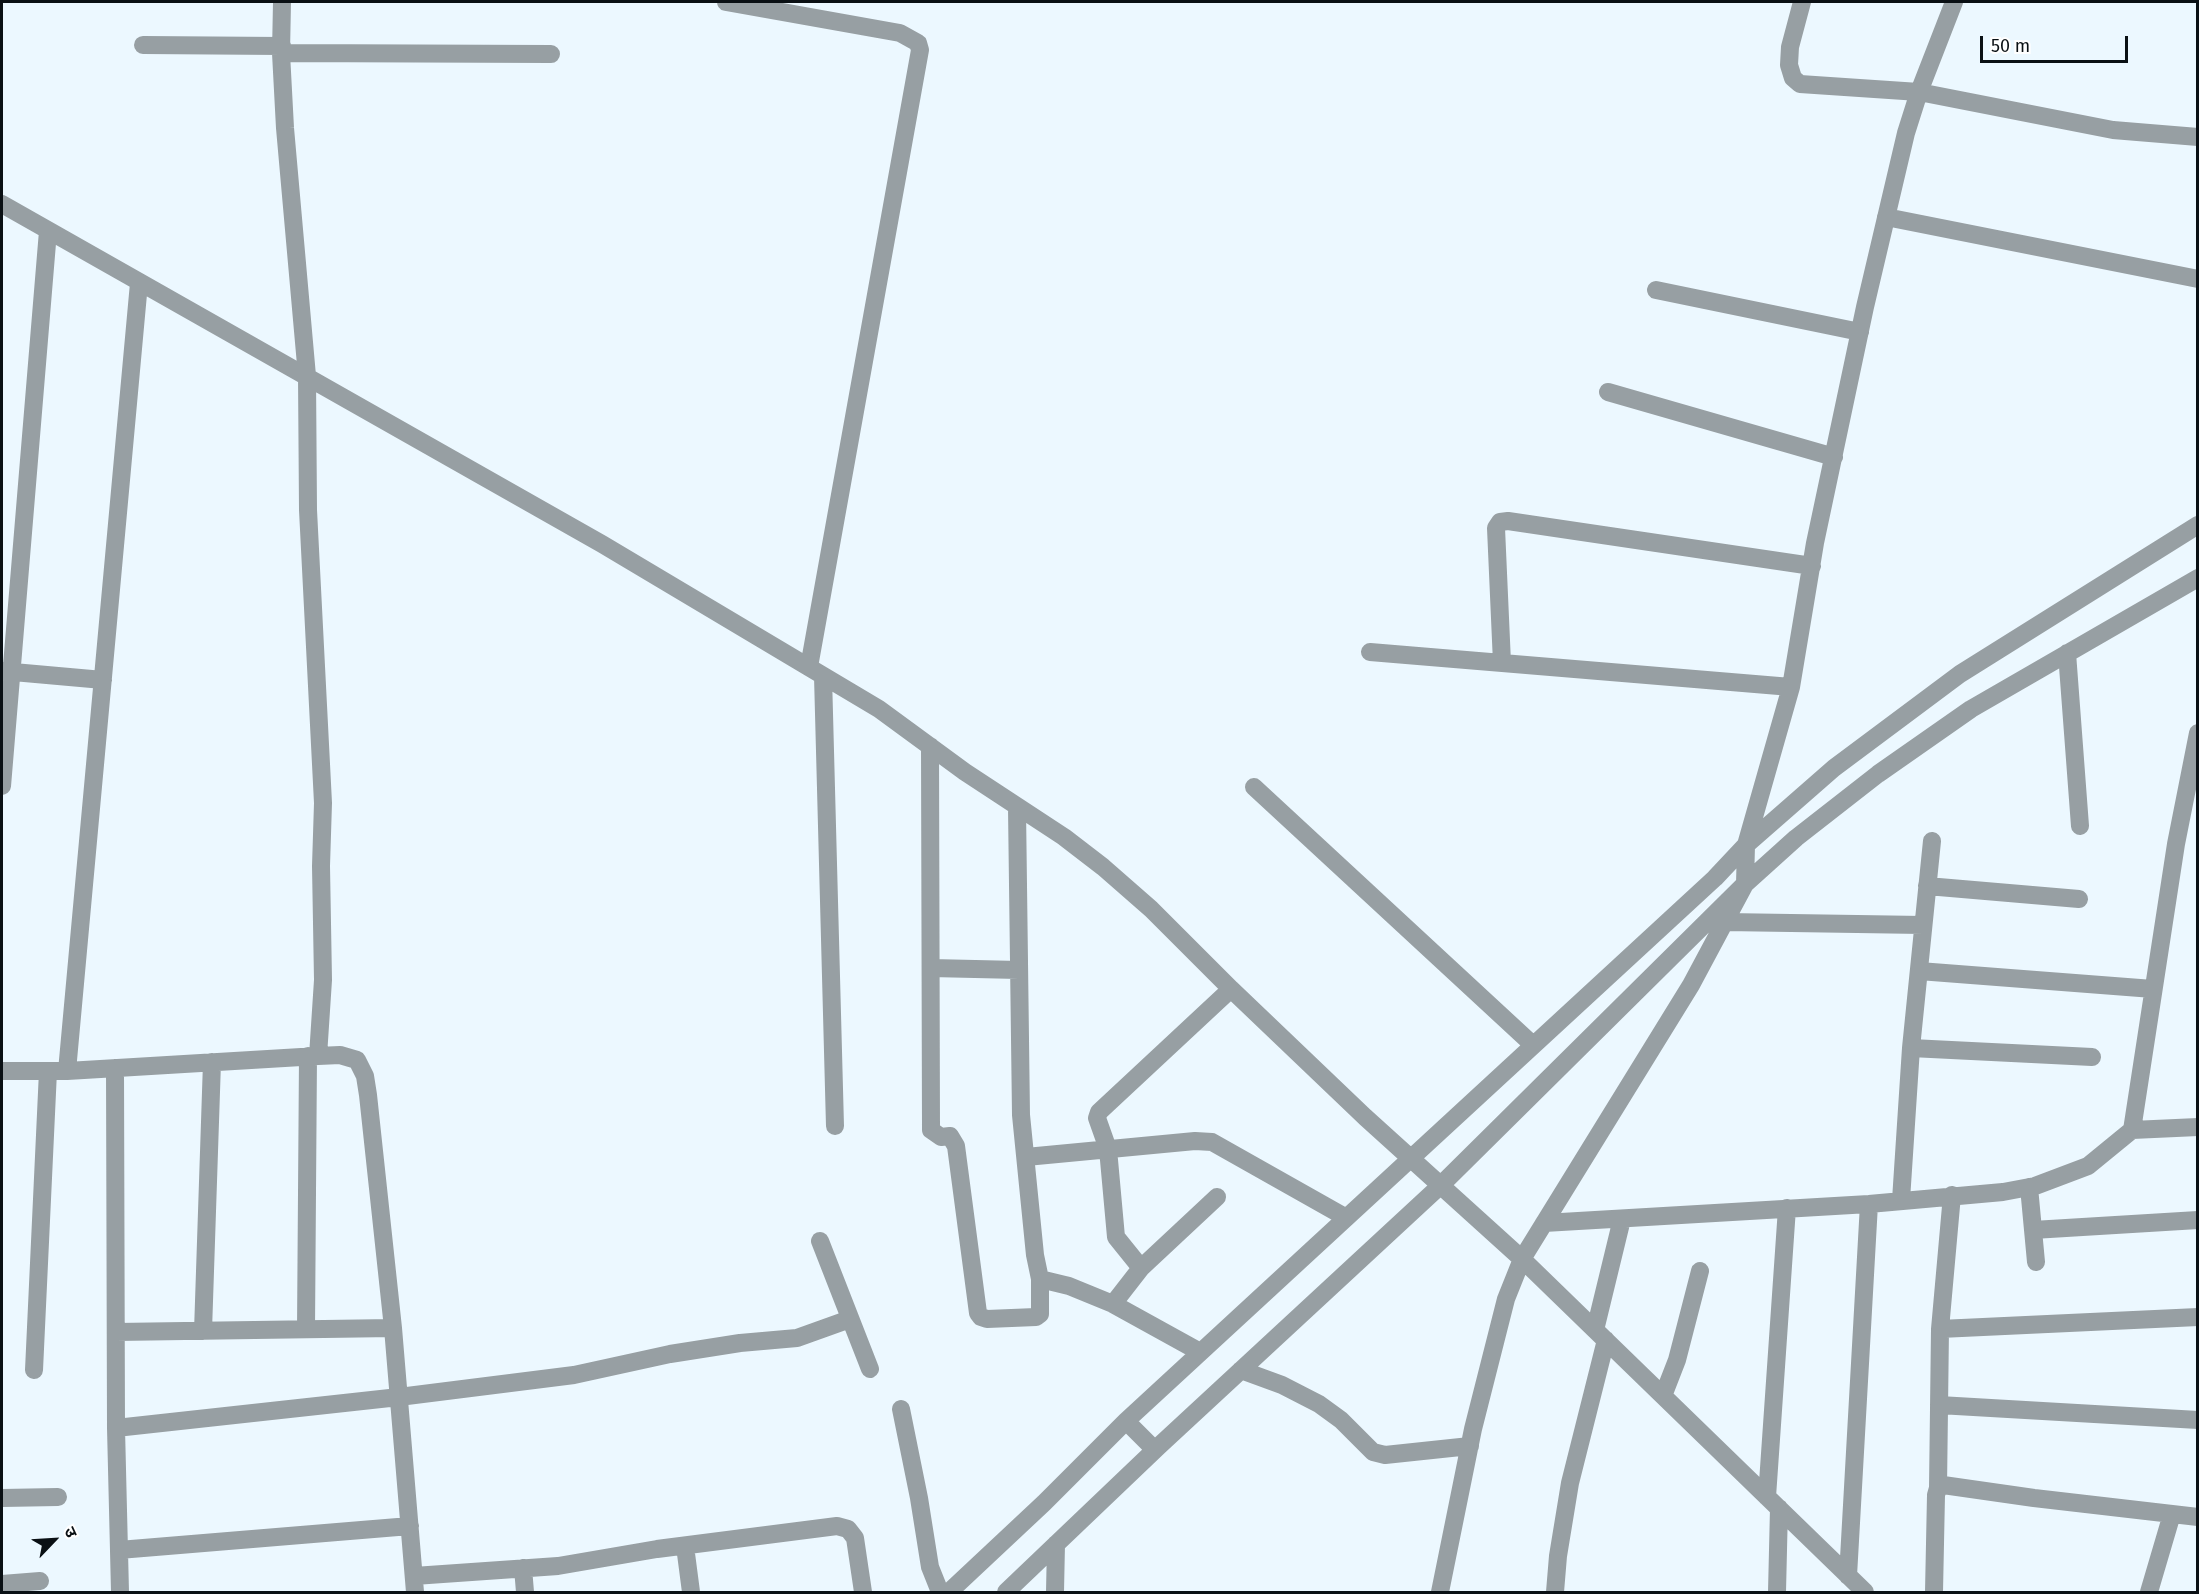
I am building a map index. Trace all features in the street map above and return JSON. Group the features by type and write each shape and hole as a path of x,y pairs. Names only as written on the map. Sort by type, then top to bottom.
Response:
{"street":[{"path":"282,2 281,49 285,128 307,376 308,510 323,803 321,866 323,980 313,1056 306,1329"},
{"path":"726,2 900,33 918,43 920,50 816,671 835,1126"},
{"path":"1802,2 1790,47 1789,65 1793,78 1800,84 1919,92 2114,130 2198,137"},
{"path":"1440,1593 1470,1446 1506,1299 1522,1259 1691,985 1745,881 1746,850 1791,687 1834,457 1886,217 1906,133 1919,92 1954,2"},
{"path":"143,45 551,54"},
{"path":"2,204 602,544 816,671 879,709 1017,808 1064,837 1151,909 1365,1117 1522,1259 1865,1593"},
{"path":"1886,217 2198,279"},
{"path":"2,786 6,671 48,231"},
{"path":"67,1071 139,283"},
{"path":"1656,290 1860,332"},
{"path":"1608,392 1834,457"},
{"path":"1503,663 1496,528 1500,522 1508,521 1812,566"},
{"path":"949,1593 1044,1503 1140,1434 1241,1370 1426,1172 1533,1046 1834,768 1960,674 2198,525"},
{"path":"1006,1593 1056,1544 1200,1352 1345,1217 1426,1172 1745,881 1796,838 1902,756 1971,710 2067,653 2189,591 2198,578"},
{"path":"1370,652 1791,687"},
{"path":"2067,653 2080,825"},
{"path":"6,671 103,680"},
{"path":"2132,1130 2176,844 2198,733"},
{"path":"930,746 931,1130 941,1137 950,1136 956,1146 978,1312 981,1317 987,1319 1036,1317 1040,1314 1040,1279 1035,1255 1021,1111 1017,808"},
{"path":"1254,787 1533,1046"},
{"path":"1901,1200 1911,1048 1932,841"},
{"path":"1927,886 2079,899"},
{"path":"1725,922 1923,925"},
{"path":"931,968 1019,970"},
{"path":"1918,971 2153,989"},
{"path":"1141,1268 1116,1237 1108,1149 1097,1118 1099,1112 1231,989"},
{"path":"1911,1048 2092,1057"},
{"path":"2,1071 67,1071 340,1055 357,1060 365,1076 393,1328 415,1584 837,1526 848,1529 855,1538 863,1593"},
{"path":"203,1331 212,1062"},
{"path":"115,1068 116,1428 120,1593"},
{"path":"34,1370 48,1071"},
{"path":"1544,1223 1869,1204 2003,1192 2029,1187 2088,1166 2132,1130 2198,1127"},
{"path":"1026,1157 1195,1141 1212,1142 1345,1217"},
{"path":"2029,1187 2036,1262"},
{"path":"1934,1593 1940,1329 1952,1195"},
{"path":"1113,1304 1141,1268 1217,1197"},
{"path":"1848,1576 1869,1204"},
{"path":"1778,1593 1773,1503 1786,1209"},
{"path":"1555,1593 1558,1556 1570,1483 1622,1219"},
{"path":"2033,1230 2198,1220"},
{"path":"820,1241 870,1369"},
{"path":"1663,1396 1677,1360 1700,1271"},
{"path":"1040,1279 1069,1286 1113,1304 1200,1352"},
{"path":"1940,1329 2198,1317"},
{"path":"116,1428 399,1397 574,1374 670,1354 740,1343 797,1338 850,1319"},
{"path":"116,1332 393,1328"},
{"path":"1241,1370 1282,1385 1319,1404 1341,1420 1373,1452 1386,1455 1470,1446"},
{"path":"1939,1405 2198,1420"},
{"path":"901,1409 930,1567 940,1593"},
{"path":"1938,1488 1949,1484 2034,1498 2198,1517"},
{"path":"2,1498 58,1497"},
{"path":"2149,1593 2172,1514"},
{"path":"119,1550 410,1527"},
{"path":"1055,1593 1056,1544"},
{"path":"685,1546 691,1593"},
{"path":"523,1568 525,1593"},
{"path":"2,1584 40,1581"}]}
